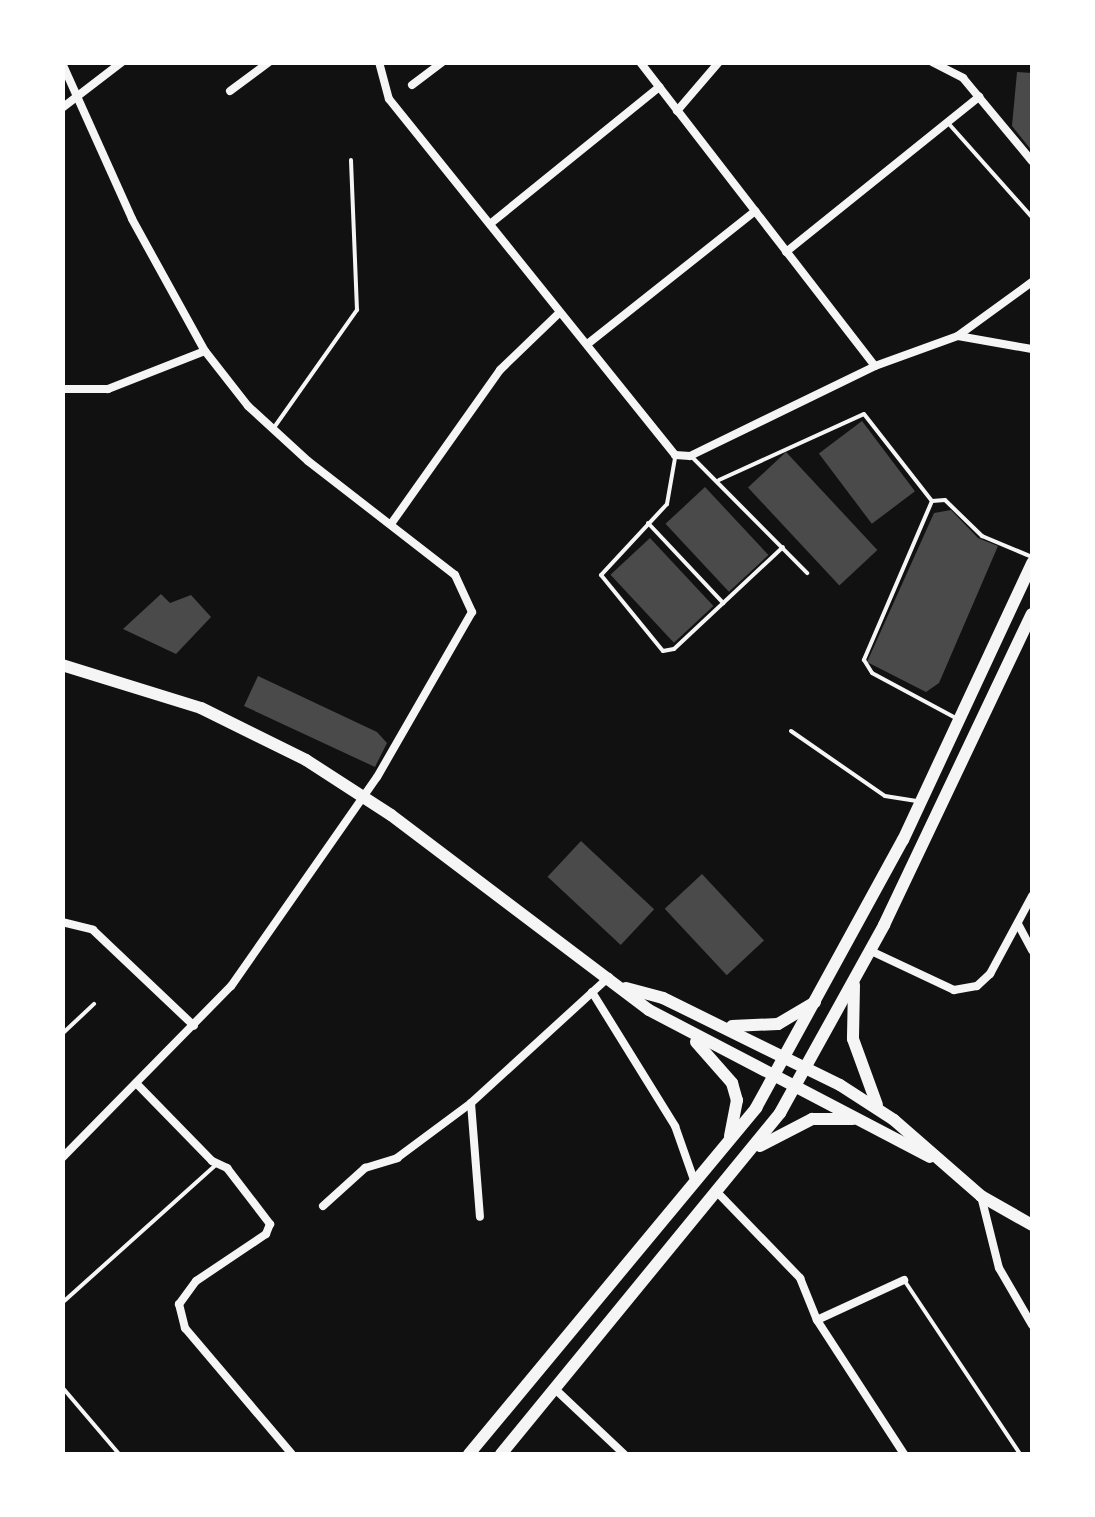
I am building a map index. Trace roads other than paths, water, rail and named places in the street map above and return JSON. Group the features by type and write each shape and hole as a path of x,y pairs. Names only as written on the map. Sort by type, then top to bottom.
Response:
{"main road":[{"path":"469,1454 724,1151 775,1074 834,975 922,802 1032,560"},
{"path":"501,1454 742,1162 796,1084 870,951 1032,614"},
{"path":"62,665 200,708 364,796 679,1028 796,1084 930,1158"},
{"path":"701,1016 752,1028 778,1024 815,1001 834,975"},
{"path":"854,982 857,1058 882,1112"},
{"path":"623,988 701,1016 807,1066 882,1112 930,1158 981,1196 1032,1225"},
{"path":"679,1028 732,1082 735,1124 724,1151"},
{"path":"742,1162 768,1139 812,1119 860,1120"}],"street":[{"path":"62,62 132,220 206,351 273,430 455,575 472,612 364,796 231,986 62,1158"},
{"path":"62,108 122,62"},
{"path":"230,91 270,62"},
{"path":"379,62 389,100 560,312 590,342 675,454 690,456 874,366 958,336 1032,282"},
{"path":"412,85 442,62"},
{"path":"640,62 874,366"},
{"path":"677,111 719,62"},
{"path":"932,62 962,78 1032,161"},
{"path":"490,224 659,87"},
{"path":"786,252 979,98"},
{"path":"590,342 755,212"},
{"path":"392,524 500,370 560,312"},
{"path":"958,336 1032,349"},
{"path":"62,389 108,388 206,351"},
{"path":"870,951 954,990 977,986 1032,896"},
{"path":"62,922 94,930 194,1026"},
{"path":"1018,924 1032,950"},
{"path":"323,1206 366,1168 397,1158 471,1103 609,977"},
{"path":"592,992 675,1126 696,1185"},
{"path":"136,1083 218,1164 271,1228 184,1292 180,1316 292,1454"},
{"path":"471,1103 480,1217"},
{"path":"717,1192 800,1278 817,1320 904,1454"},
{"path":"981,1196 998,1268 1032,1325"},
{"path":"817,1320 904,1280"},
{"path":"554,1389 624,1454"}],"lane":[{"path":"949,124 1032,216"},
{"path":"273,430 356,310 351,160"},
{"path":"718,480 864,414 932,501"},
{"path":"675,454 667,504 601,575 660,648 674,649 783,547"},
{"path":"690,456 807,573"},
{"path":"932,501 946,500 982,536 1032,560"},
{"path":"932,501 864,660 872,673 960,720"},
{"path":"648,523 722,603"},
{"path":"790,731 885,796 922,802"},
{"path":"62,1034 94,1004"},
{"path":"62,1303 218,1164"},
{"path":"904,1280 1020,1454"},
{"path":"62,1387 119,1454"}]}
